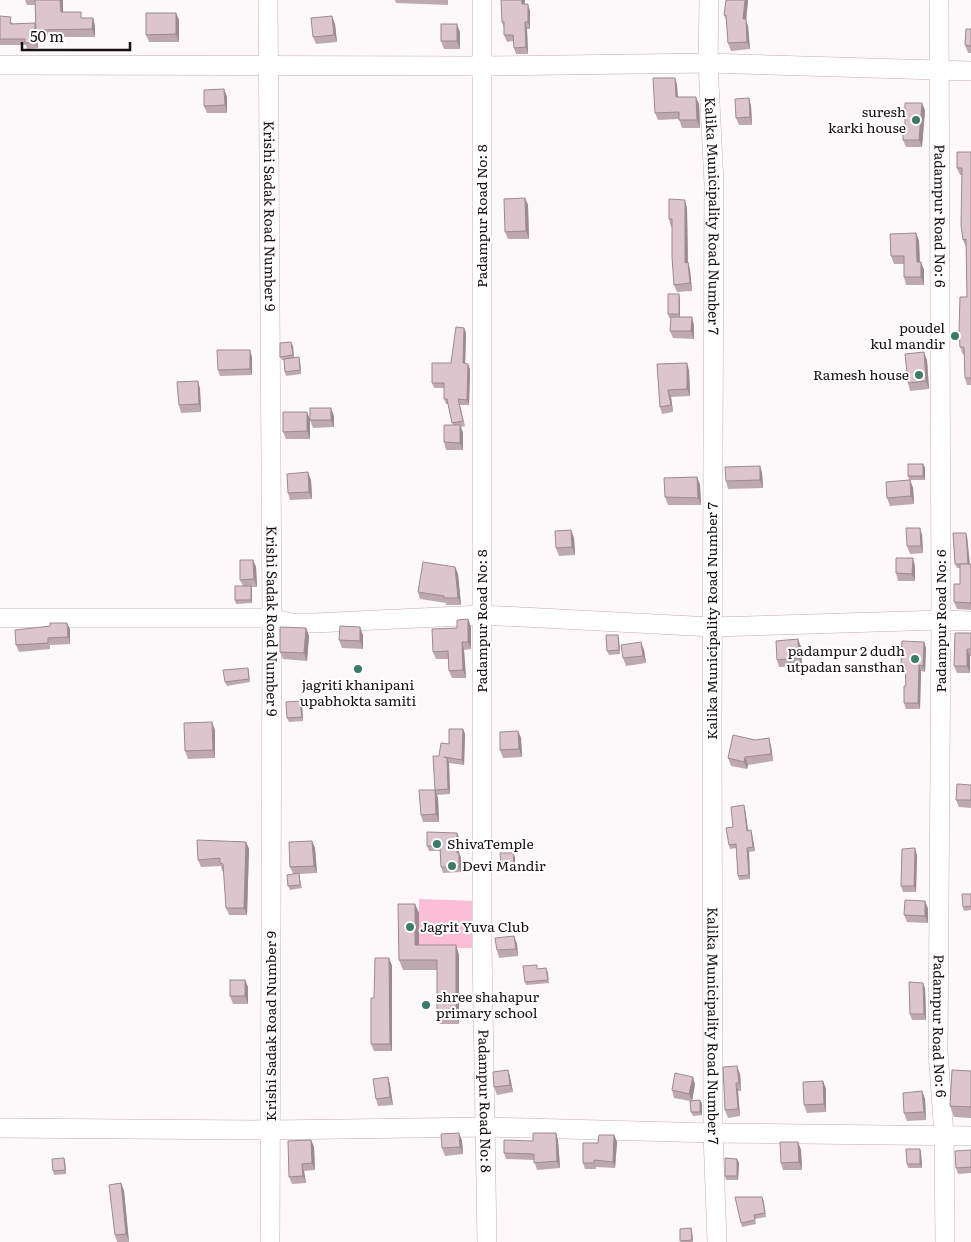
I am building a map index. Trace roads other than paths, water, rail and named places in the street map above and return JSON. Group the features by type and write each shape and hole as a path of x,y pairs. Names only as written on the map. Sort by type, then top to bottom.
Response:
{"street":[{"name":"Krishi Sadak Road Number 9","path":"268,0 272,618 272,1130 270,1242"},
{"name":"Padampur Road No: 8","path":"482,0 482,615 487,1242"},
{"name":"Kalika Municipality Road Number 7","path":"709,0 708,63 714,184 712,627 714,1133 717,1242"},
{"name":"Padampur Road No: 6","path":"939,0 941,620 938,1052 944,1135 945,1242"},
{"path":"0,65 268,64 482,66 708,63 971,71"},
{"path":"0,618 272,618 290,623 314,623 482,615 712,627 941,620 971,621"},
{"path":"0,1128 272,1130 485,1127 714,1133 971,1136"}],"place":[{"name":"suresh karki house","path":"916,120"},
{"name":"poudel kul mandir","path":"955,336"},
{"name":"Ramesh house","path":"919,375"},
{"name":"padampur 2 dudh utpadan sansthan","path":"915,659"},
{"name":"jagriti khanipani upabhokta samiti","path":"358,669"},
{"name":"ShivaTemple","path":"437,844"},
{"name":"Devi Mandir","path":"452,866"},
{"name":"Jagrit Yuva Club","path":"410,927"},
{"name":"shree shahapur primary school","path":"426,1005"}]}
